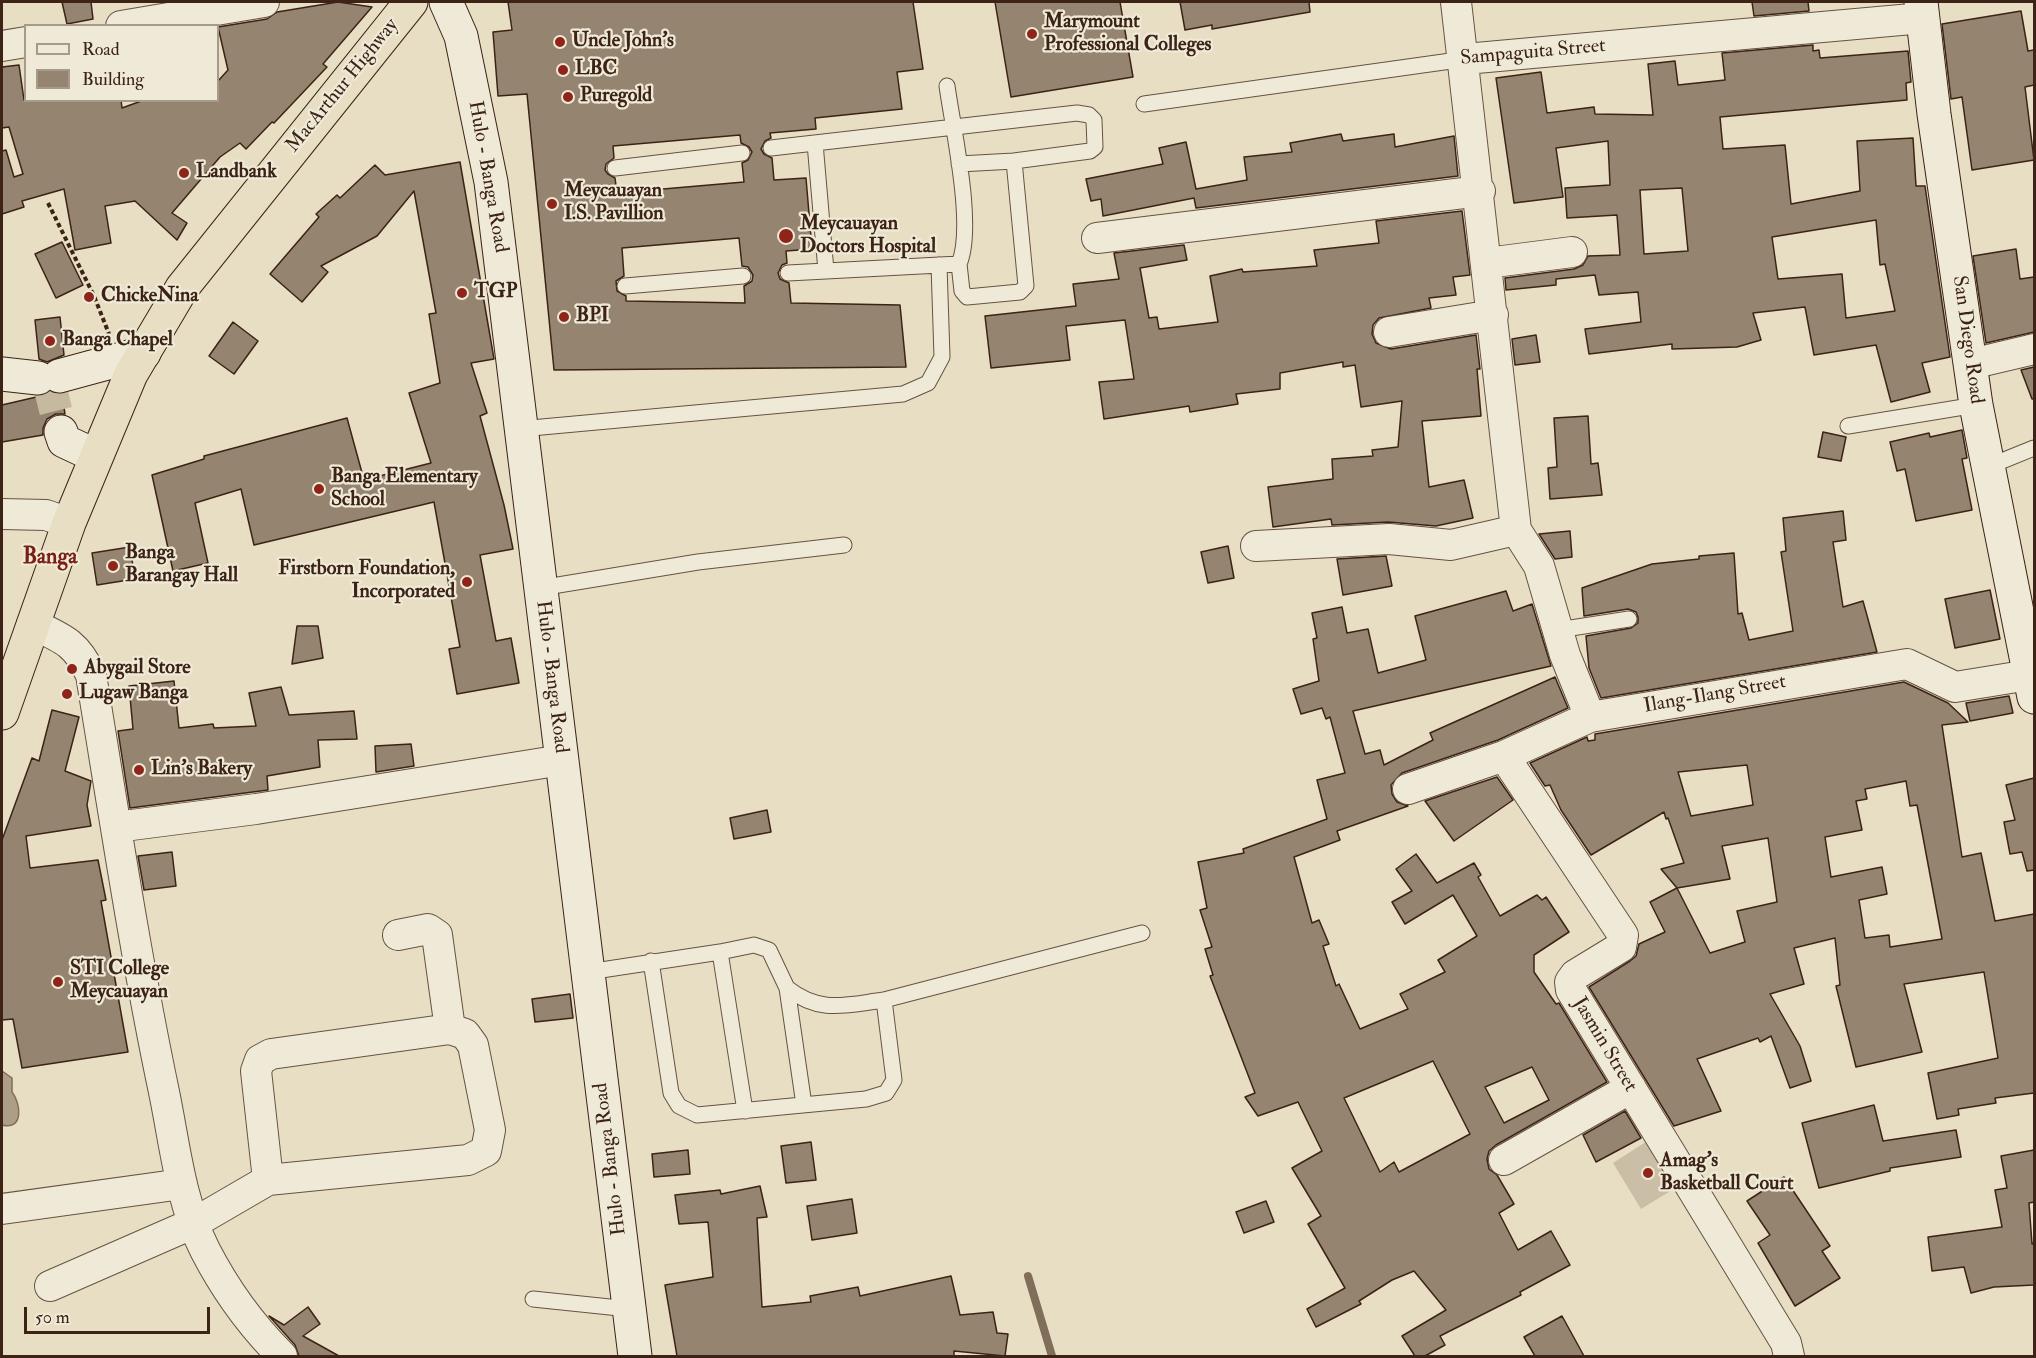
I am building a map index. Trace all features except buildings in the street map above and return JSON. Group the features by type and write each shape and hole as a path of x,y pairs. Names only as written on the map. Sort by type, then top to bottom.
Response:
{"highway":[{"name":"MacArthur Highway","path":"2,713 69,523 131,374 131,357 400,3"}],"main road":[{"name":"Hulo - Banga Road","path":"446,2 461,36 490,182 635,1356"},
{"name":"San Diego Road","path":"1922,10 1976,405 2032,686"},
{"path":"2,374 48,377 131,357"},
{"path":"61,432 64,441 96,456"}],"street":[{"path":"133,24 264,2"},
{"path":"1456,2 1465,59 1516,530 1539,566 1558,630 1590,717"},
{"name":"Sampaguita Street","path":"1465,59 1922,10"},
{"path":"2,46 24,42"},
{"path":"1097,237 1480,191"},
{"path":"1487,263 1572,252"},
{"path":"1389,332 1493,315"},
{"path":"1971,364 2034,349"},
{"path":"2,513 46,515 69,523"},
{"path":"1256,546 1389,539 1451,545 1516,530"},
{"path":"32,624 69,641 81,654 91,675 146,1006 182,1184 194,1222 204,1249 225,1285 245,1315 282,1356"},
{"name":"Ilang-Ilang Street","path":"1408,789 1504,756 1590,717 1907,664 1955,687 2032,686"},
{"name":"Jasmin Street","path":"1504,756 1623,935 1621,947 1575,975 1570,982 1571,990 1786,1343 1790,1356"},
{"path":"116,827 256,809 562,760"},
{"path":"398,935 428,929 437,934 450,1029"},
{"path":"50,1286 194,1222 268,1180 468,1160 486,1151 490,1130 472,1045 465,1034 450,1029 271,1054 260,1060 256,1071 268,1180"},
{"path":"1504,1160 1630,1088"},
{"path":"2,1209 182,1184"}],"lane":[{"name":"Sampaguita Street","path":"1144,104 1465,59"},
{"path":"947,86 959,164 965,242 959,264 962,291 967,297 1020,292 1026,286 1014,161"},
{"path":"771,148 1077,113 1094,120 1095,147 1090,152 1014,161 959,164"},
{"path":"814,143 826,271"},
{"path":"615,168 742,153"},
{"path":"788,273 959,264"},
{"path":"520,429 903,394 928,383 942,357 939,265"},
{"path":"625,286 743,276"},
{"path":"1848,426 1976,405"},
{"path":"1987,466 2034,448"},
{"path":"540,588 698,562 844,545"},
{"path":"1558,630 1629,620"},
{"path":"787,988 804,1001 829,1007 884,1000 1142,933"},
{"path":"588,972 754,945 769,950 787,988 804,1105"},
{"path":"720,952 745,1110"},
{"path":"651,962 671,1093 679,1106 698,1115 866,1099 886,1093 894,1080 884,1000"},
{"path":"533,1299 629,1309"}],"path":[{"path":"48,204 94,296 131,357"}],"shaded area":[{"path":"2,1071 12,1078 12,1092 19,1109 17,1120 9,1126 2,1125"},
{"name":"Amag's Basketball Court","path":"1655,1136 1682,1184 1641,1209 1613,1163"}],"waterway":[{"path":"1028,1276 1052,1356"}],"tunnel":[{"path":"48,379 61,432"}],"place":[{"name":"Marymount Professional Colleges","path":"1032,34"},
{"name":"Uncle John's","path":"560,42"},
{"name":"LBC","path":"563,70"},
{"name":"Puregold","path":"568,97"},
{"name":"Landbank","path":"184,173"},
{"name":"Meycauayan I.S. Pavillion","path":"552,204"},
{"name":"Meycauayan Doctors Hospital","path":"786,236"},
{"name":"TGP","path":"462,293"},
{"name":"ChickeNina","path":"89,297"},
{"name":"BPI","path":"564,317"},
{"name":"Banga Chapel","path":"50,341"},
{"name":"Banga Elementary School","path":"319,489"},
{"name":"Banga Barangay Hall","path":"113,566"},
{"name":"Firstborn Foundation, Incorporated","path":"467,582"},
{"name":"Abygail Store","path":"72,669"},
{"name":"Lugaw Banga","path":"67,694"},
{"name":"Lin's Bakery","path":"139,770"},
{"name":"STI College Meycauayan","path":"58,982"},
{"name":"Amag's Basketball Court","path":"1648,1173"}],"district":[{"name":"Banga","path":"50,558"}]}
